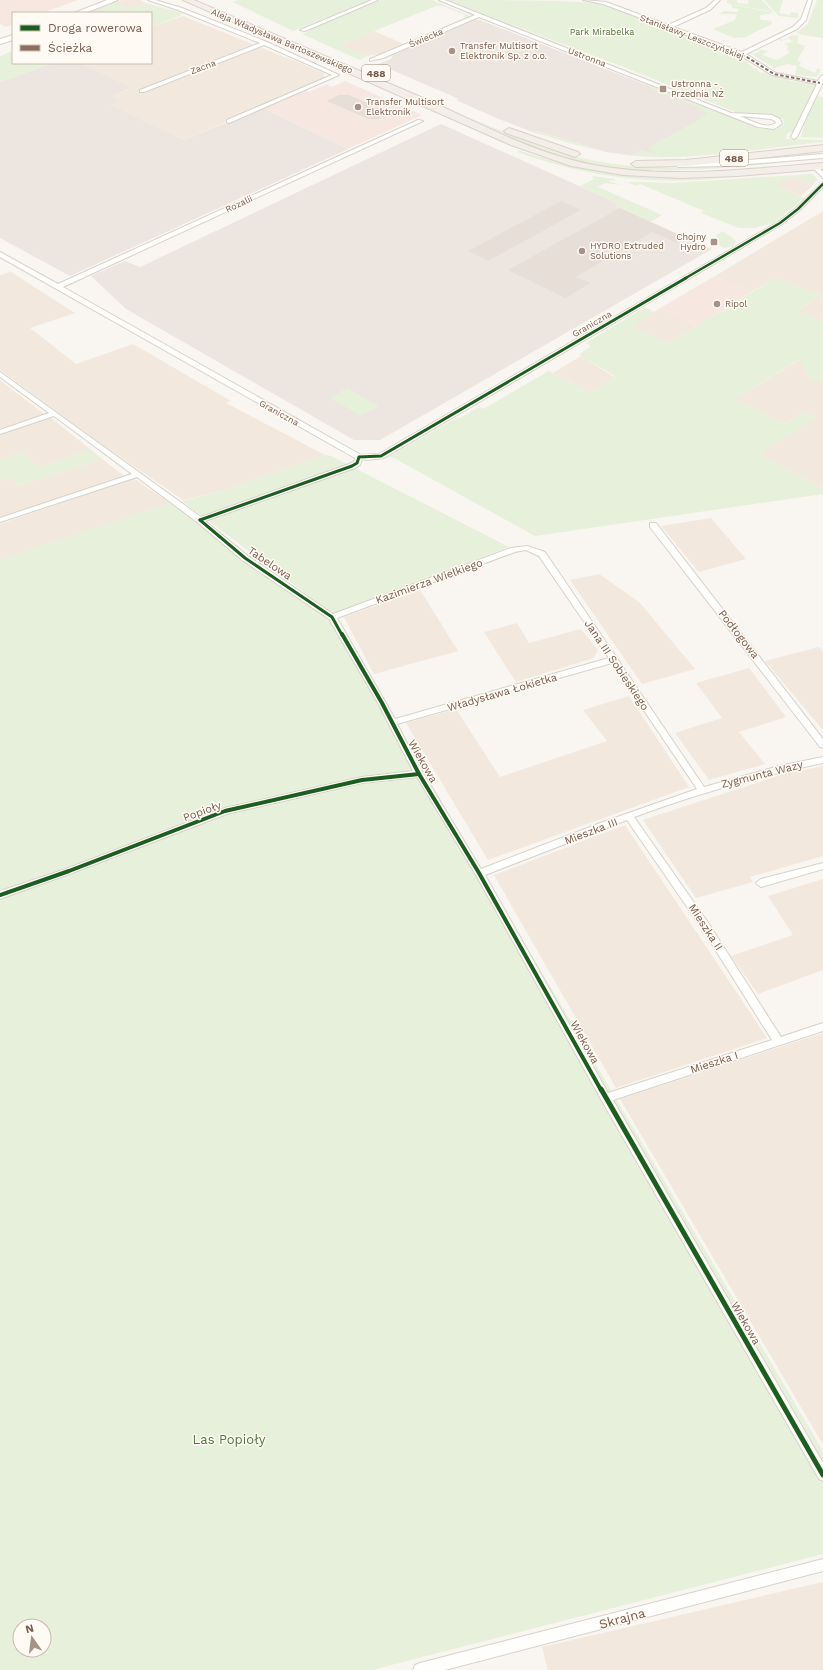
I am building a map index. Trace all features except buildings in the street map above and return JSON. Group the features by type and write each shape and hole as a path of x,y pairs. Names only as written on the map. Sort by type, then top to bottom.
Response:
{"main road":[{"path":"97,6 108,0"},
{"path":"81,12 114,0"},
{"name":"Aleja Władysława Bartoszewskiego","path":"187,0 438,108 536,153 569,163 608,170 653,175 695,175 820,165"},
{"name":"Aleja Władysława Bartoszewskiego","path":"209,0 535,141 593,158 653,164 725,164 823,156"},
{"path":"0,42 12,37"},
{"name":"Aleja Władysława Bartoszewskiego","path":"653,164 686,163 823,148"}],"street":[{"path":"150,0 180,9 265,43 336,75 229,121"},
{"path":"302,30 376,0"},
{"name":"Ustronna","path":"441,0 764,127 774,127 779,124 778,120 772,117 733,114"},
{"name":"Stanisławy Leszczyńskiej","path":"585,0 599,1 742,54 774,74 820,83"},
{"path":"668,27 708,9 718,0"},
{"path":"742,54 795,28 803,20 810,0"},
{"name":"Świecka","path":"372,60 383,57 479,15"},
{"name":"Zacna","path":"142,91 265,43"},
{"path":"794,138 823,77"},
{"name":"Rozalii","path":"58,287 420,120"},
{"path":"820,165 823,176"},
{"name":"Graniczna","path":"0,254 359,457 367,458 381,456 753,239 797,210 823,184"},
{"name":"Tabelowa","path":"0,374 136,475 200,520 245,558 332,617"},
{"path":"0,432 54,414"},
{"path":"200,520 352,466 357,462 359,457"},
{"path":"0,520 136,475"},
{"name":"Podłogowa","path":"653,525 823,745"},
{"name":"Kazimierza Wielkiego","path":"332,617 514,550 527,548"},
{"name":"Jana III Sobieskiego","path":"527,548 542,554 702,790"},
{"name":"Wiekowa","path":"332,617 382,702 420,774 479,873 606,1098 820,1462 823,1475"},
{"name":"Władysława Łokietka","path":"392,723 613,660"},
{"name":"Zygmunta Wazy","path":"702,790 779,768 823,760"},
{"name":"Popioły","path":"0,895 69,871 225,811 362,780 420,774"},
{"name":"Mieszka III","path":"479,873 702,790"},
{"name":"Mieszka II","path":"630,816 706,927 778,1041"},
{"path":"761,883 823,866"},
{"name":"Mieszka I","path":"606,1098 823,1027"},
{"name":"Skrajna","path":"420,1670 823,1565"}],"shaded area":[{"path":"0,0 78,0 45,12 12,12 12,24 5,27 0,24"},
{"path":"122,0 139,0 146,3 128,9 114,3"},
{"path":"183,16 324,73 324,80 184,140 109,105 121,101 112,96 130,89 82,64 152,64 152,27"},
{"path":"474,20 480,20 716,112 662,153 631,155 606,152 538,131 535,133 494,117 456,100 459,99 378,64 391,59 393,55"},
{"path":"374,31 406,45 382,55 367,56 340,45"},
{"path":"50,64 82,64 131,88 112,96 121,101 110,105 184,140 262,108 348,149 70,276 0,238 0,82"},
{"path":"345,81 422,115 348,149 262,108 305,90 309,92 327,84 332,87"},
{"path":"441,124 619,204 615,206 712,249 380,440 354,440 126,309 91,276 125,261 140,267"},
{"path":"791,176 811,184 812,186 801,196 775,185"},
{"path":"823,211 823,321 798,311 821,295 775,278 751,292 715,276"},
{"path":"11,272 75,313 30,328 76,364 133,344 231,401 226,403 325,455 222,491 183,500 103,445 0,370 0,275"},
{"path":"715,276 751,292 697,326 660,308"},
{"path":"660,308 697,326 668,344 632,326"},
{"path":"581,356 614,377 590,393 553,373"},
{"path":"801,359 811,381 823,381 823,489 759,454 816,417 805,412 784,424 735,399"},
{"path":"0,380 45,415 0,429"},
{"path":"50,417 90,449 39,468 23,452 0,460 0,433"},
{"path":"102,459 124,476 0,518 0,481 11,477 18,486"},
{"path":"133,478 170,503 0,561 0,524"},
{"path":"711,518 746,559 699,572 661,526"},
{"path":"599,574 639,602 695,669 642,684 570,580"},
{"path":"420,590 458,651 374,674 344,617"},
{"path":"517,623 529,643 581,629 598,650 594,658 516,682 484,632"},
{"path":"819,647 823,652 823,730 765,661"},
{"path":"749,668 786,717 739,732 765,764 709,780 675,733 722,718 696,683"},
{"path":"629,696 689,787 488,860 406,723 456,709 500,777 607,741 583,710"},
{"path":"823,766 823,856 750,877 753,882 696,898 643,820 784,774"},
{"path":"625,825 767,1038 616,1088 494,875"},
{"path":"823,879 823,970 758,994 731,956 793,935 768,896"},
{"path":"823,1033 823,1443 822,1443 620,1099"},
{"path":"823,1582 823,1670 548,1670 542,1647"}],"green space":[{"path":"238,0 371,0 293,31 233,2"},
{"path":"382,0 432,0 470,16 469,18 456,23 454,21 457,22 466,18 463,17 465,15 443,6 436,6 340,45 367,56 360,60 302,34 310,31 311,27"},
{"name":"Park Mirabelka","path":"447,0 598,3 626,11 672,30 674,32 672,33 683,34 742,56 744,57 740,59 745,58 750,61 746,62 761,73 775,74 789,79 789,81 816,84 796,131 787,133 786,139 823,140 823,142 681,157 635,156 609,152 631,155 641,150 652,153 655,152 650,149 653,147 650,146 701,119 700,116 706,115 705,111 699,111 698,107 649,88 651,87 645,84 762,129 776,129 784,125 783,119 773,115 737,113 629,69"},
{"path":"727,0 737,0 737,3 748,4 749,0 762,0 773,12 727,3"},
{"path":"764,0 783,0 779,13 790,15 791,12 798,13 798,18 779,16"},
{"path":"817,0 823,0 823,38 802,35 797,32 808,24"},
{"path":"114,3 128,9 146,3 182,13 180,16 152,27 152,12 90,12"},
{"path":"726,3 774,13 760,15 761,20 771,21 772,24 747,36 748,37 734,38 713,29 735,20 737,14 720,14 723,11 738,12 739,9 732,8 732,5"},
{"path":"793,35 799,36 797,43 805,46 797,61 801,62 799,66 815,73 817,69 821,69 817,77 795,75 797,66 787,64 774,68 750,53 754,54 760,51 758,49 768,51 762,55 777,60 789,53 789,51 786,50 789,46 784,44 794,41 789,40 791,39 789,38 774,44 781,41 778,39 779,38 783,40"},
{"path":"12,51 12,64 50,64 0,82 0,56"},
{"path":"817,96 823,97 823,138 801,137 806,118"},
{"path":"462,115 545,148 576,157 607,163 638,167 679,168 790,162 698,170 638,170 608,167 578,162 548,154 515,141"},
{"path":"538,131 604,151 565,142 534,133"},
{"path":"519,150 555,161 590,169 624,174 693,177 728,176 801,170 812,172 699,180 652,180 584,171 540,160 517,152"},
{"path":"811,174 817,179 813,185 791,176 776,185 804,198 774,223 754,228 739,228 701,213 704,211 640,184 636,186 627,182 674,183"},
{"path":"592,176 614,179 616,181 608,181 622,185 605,183 598,187 662,215 650,222 615,206 619,204 580,186 594,179"},
{"path":"722,231 732,237 736,242 733,246 724,248 719,245 716,236"},
{"path":"775,278 821,295 798,311 823,321 823,381 811,382 800,359 735,399 784,424 805,412 817,417 760,454 823,489 823,494 535,536 394,458 388,457 458,417 460,418 479,407 483,409 549,371 590,393 615,376 581,356 580,354 591,346 586,343 645,307 654,312 633,326 668,344"},
{"path":"347,388 379,406 361,416 330,398"},
{"path":"90,449 102,459 18,486 11,477 0,481 0,460 23,452 39,468"},
{"path":"325,455 331,456 509,547 333,614 182,501 222,491"},
{"name":"Las Popioły","path":"170,503 331,613 823,1451 823,1554 372,1670 0,1670 0,559"}],"marked path":[{"path":"742,54 774,74 820,83"}],"cycle path":[{"path":"200,520 352,466 357,463 359,457 367,458 381,456 780,223 798,209 823,184"},
{"path":"200,520 245,558 332,617 382,703 419,774 479,873 606,1098 823,1475"},
{"path":"0,895 69,871 225,811 362,780 419,774"}],"place":[{"name":"Transfer Multisort Elektronik Sp. z o.o.","path":"452,51"},
{"name":"Ustronna - Przednia NŻ","path":"663,89"},
{"name":"Transfer Multisort Elektronik","path":"358,107"},
{"name":"Chojny Hydro","path":"714,242"},
{"name":"HYDRO Extruded Solutions","path":"582,251"},
{"name":"Ripol","path":"717,304"}]}
